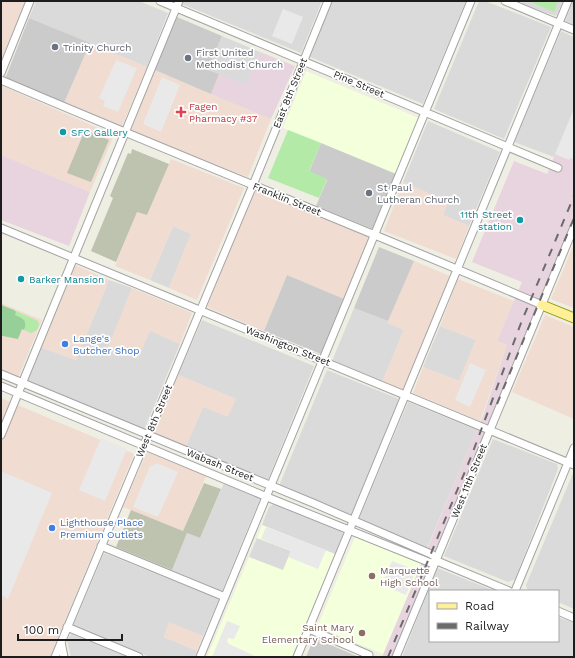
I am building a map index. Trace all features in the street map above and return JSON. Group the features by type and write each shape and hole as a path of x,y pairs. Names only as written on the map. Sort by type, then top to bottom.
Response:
{"main road":[{"name":"Franklin Street","path":"542,305 574,318"}],"street":[{"path":"1,73 30,1"},
{"name":"Pine Street","path":"160,1 177,4 303,61 558,168"},
{"name":"East 8th Street","path":"253,185 328,1"},
{"path":"200,657 471,1"},
{"path":"505,1 574,30"},
{"path":"297,657 509,147 568,1"},
{"path":"1,435 177,4"},
{"name":"Franklin Street","path":"1,80 125,133 375,234 542,305"},
{"name":"West 8th Street","path":"55,657 253,185"},
{"name":"West 11th Street","path":"396,657 574,227"},
{"name":"Washington Street","path":"1,228 571,464"},
{"name":"Wabash Street","path":"1,374 353,521 434,556 436,561"},
{"name":"Wabash Street","path":"1,386 267,497 431,562 436,561 507,590"},
{"path":"515,590 571,464 574,448"},
{"path":"101,546 225,597"},
{"path":"559,611 574,618"},
{"path":"67,627 139,657"},
{"path":"309,630 369,655"},
{"path":"61,642 64,657"}],"shaded area":[{"path":"1,1 27,1 1,63"},
{"path":"36,1 139,1 168,13 147,67 29,18"},
{"path":"183,1 322,1 301,53 182,4"},
{"path":"332,1 466,1 423,104 310,57"},
{"path":"479,1 485,1 551,27 504,139 434,109"},
{"path":"523,1 563,1 556,16 521,5"},
{"path":"574,1 574,25 565,21"},
{"path":"283,9 303,17 292,44 272,36"},
{"path":"177,17 222,36 208,70 219,74 211,94 155,70"},
{"path":"29,18 90,43 64,103 5,79"},
{"path":"561,31 574,37 574,109 554,157 514,142"},
{"path":"222,36 260,52 246,86 208,70"},
{"path":"90,43 147,67 122,126 64,103"},
{"path":"260,52 295,66 271,119 211,94 219,74 246,85"},
{"path":"116,60 137,68 118,112 103,106 105,101 99,98"},
{"path":"155,70 271,119 248,177 131,131"},
{"path":"306,71 419,118 396,174 283,128"},
{"path":"162,77 180,85 161,132 143,124"},
{"path":"2,86 114,135 90,192 1,155"},
{"path":"574,109 574,225 395,657 382,657 484,413 507,345 497,341 522,282 472,262 514,161 547,174"},
{"path":"574,109 574,159 570,158 569,160 555,154"},
{"path":"428,121 500,152 469,226 443,215 448,202 403,182"},
{"path":"85,130 109,140 91,182 67,173"},
{"path":"321,143 396,174 373,229 316,206 327,180 309,172"},
{"path":"132,149 169,164 147,215 137,212 116,262 91,251 113,198 110,196 128,153 131,154"},
{"path":"1,155 90,192 69,246 1,220"},
{"path":"171,159 244,188 197,300 169,288 191,234 173,226 150,280 115,266 137,211 147,215"},
{"path":"403,182 448,202 443,215 469,226 456,259 384,231"},
{"path":"255,190 371,235 344,299 287,275 264,331 207,307"},
{"path":"173,226 191,234 169,288 150,280"},
{"path":"574,244 574,308 551,299"},
{"path":"379,247 414,261 388,321 354,308"},
{"path":"414,261 450,276 403,390 382,382 404,330 387,323"},
{"path":"75,265 109,280 76,360 40,347"},
{"path":"287,275 344,299 321,354 264,331"},
{"path":"458,279 514,301 497,341 507,345 480,421 413,393 423,367 459,381 476,340 440,326"},
{"path":"109,280 132,288 109,347 150,330 180,344 144,430 26,381 40,347 76,360"},
{"path":"132,288 192,313 180,344 150,331 138,359 108,347"},
{"path":"1,303 42,320 18,378 1,370"},
{"path":"354,308 388,321 388,323 404,330 382,382 332,361"},
{"path":"545,315 574,327 574,419 512,392"},
{"path":"202,320 314,366 267,482 186,446 203,407 236,399 178,375"},
{"path":"440,326 476,340 459,381 423,367"},
{"path":"470,363 486,370 470,407 455,400"},
{"path":"327,370 399,399 351,516 279,486"},
{"path":"178,375 236,399 228,417 203,407 186,446 154,434"},
{"name":"Lighthouse Place Premium Outlets","path":"1,398 134,454 50,657 1,657"},
{"path":"408,402 477,430 427,548 359,519"},
{"path":"101,438 127,449 105,501 79,490"},
{"path":"493,439 557,464 558,469 515,579 508,582 444,556"},
{"path":"147,452 206,476 183,531 123,507"},
{"path":"157,463 178,472 158,517 133,507 150,466"},
{"path":"1,471 52,493 8,599 3,596 1,597"},
{"path":"574,473 574,609 559,602 559,590 529,590 527,589 526,585"},
{"path":"204,483 221,489 200,538 187,533 172,570 116,547 131,510 183,531"},
{"path":"224,483 261,497 222,591 172,570 187,533 200,538"},
{"path":"275,503 339,528 343,534 335,554 262,525 269,507"},
{"path":"262,525 335,554 292,657 207,657 249,557 283,570 291,551 257,538"},
{"path":"266,527 326,550 318,569 288,557 291,551 261,539"},
{"path":"355,537 422,562 383,654 317,627"},
{"path":"257,538 291,551 283,571 249,557"},
{"path":"104,553 219,599 203,636 169,623 164,637 197,651 195,657 150,657 73,626"},
{"path":"392,561 416,570 406,595 382,585"},
{"path":"437,568 492,590 429,590 429,642 559,642 559,617 574,623 574,657 402,657"},
{"path":"227,621 240,626 234,639 228,638 227,642 257,657 212,657"},
{"path":"169,622 203,636 197,651 164,637"},
{"path":"71,634 127,657 71,657 67,641"},
{"path":"314,638 359,657 306,657"}],"green space":[{"path":"529,1 558,1 554,12"},
{"path":"288,130 321,143 309,171 327,179 319,198 268,178"},
{"path":"1,305 14,310 16,312 15,315 25,322 24,330 22,329 18,339 1,336"},
{"path":"14,310 38,321 39,325 37,330 31,333 24,330 25,322 15,315"}],"railway":[{"path":"388,657 471,457 521,323 574,196"},
{"path":"497,404 574,218"}],"place":[{"name":"Trinity Church","path":"55,47"},
{"name":"First United Methodist Church","path":"188,58"},
{"name":"Fagen Pharmacy #37","path":"181,112"},
{"name":"SFC Gallery","path":"63,132"},
{"name":"St Paul Lutheran Church","path":"369,193"},
{"name":"11th Street station","path":"520,220"},
{"name":"Barker Mansion","path":"21,279"},
{"name":"Lange's Butcher Shop","path":"65,344"},
{"name":"Lighthouse Place Premium Outlets","path":"52,528"},
{"name":"Marquette High School","path":"372,576"},
{"name":"Saint Mary Elementary School","path":"362,633"}]}
